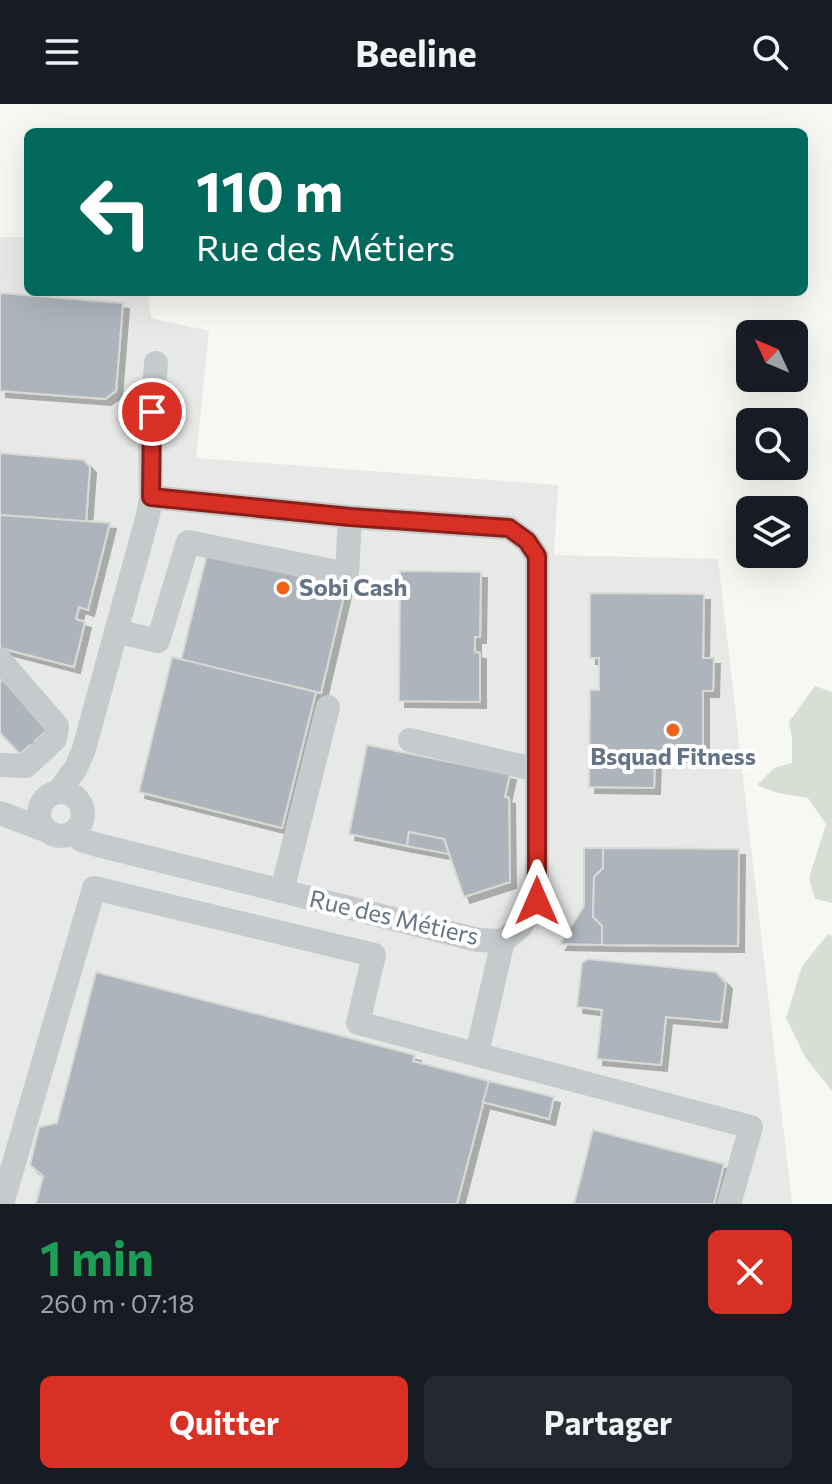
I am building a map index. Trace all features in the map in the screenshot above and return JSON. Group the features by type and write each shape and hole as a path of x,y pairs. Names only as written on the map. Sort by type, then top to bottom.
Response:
{"street":[{"path":"45,830 39,817 50,797 76,768 84,749 151,497 150,437 156,363"},
{"name":"Rue des Métiers","path":"74,832 81,840 98,845 478,940 503,941 521,926 537,901 537,556 527,541 509,528 350,517 151,497"},
{"path":"116,631 158,641 188,542 347,574 350,517"},
{"path":"0,660 57,726 55,739 26,766 14,768 0,765"},
{"path":"0,813 59,836 74,832 83,816 83,795 105,711 104,696 100,690"},
{"path":"282,891 328,707"},
{"path":"410,740 537,770"},
{"path":"0,797 32,804 50,797 76,798 82,809"},
{"path":"2,1204 94,888 374,955 358,1023 751,1127 729,1204"},
{"path":"477,1053 503,941"}],"shaded area":[{"path":"0,237 24,237 24,296 148,296 151,318 209,331 196,458 558,485 554,555 718,559 792,1204 0,1204"},
{"path":"815,686 832,692 832,903 815,899 809,878 826,824 808,798 778,793 757,785 774,768 792,763 789,722"},
{"path":"828,934 832,936 832,1091 805,1057 786,1018 802,966"}],"building":[{"path":"0,293 123,303 116,391 105,399 0,391"},
{"path":"0,453 84,460 90,467 86,522 0,515"},
{"path":"0,515 110,523 88,610 79,607 76,619 85,622 74,667 0,648"},
{"path":"207,554 346,587 321,693 181,660"},
{"path":"400,571 481,572 480,637 475,637 475,652 480,653 480,702 399,701"},
{"path":"590,593 704,594 703,658 714,658 713,691 703,691 703,756 655,755 654,788 589,787 590,690 599,690 599,658 590,658"},
{"path":"172,657 316,692 282,828 139,792"},
{"path":"3,679 48,729 35,741 39,747 35,750 30,745 20,754 0,733 0,682"},
{"path":"367,745 510,774 505,797 509,798 510,882 464,897 444,839 409,832 407,846 349,834"},
{"path":"409,832 444,839 449,854 407,846"},
{"path":"584,848 603,848 603,868 594,877 593,917 602,926 602,945 560,944 584,906"},
{"path":"603,848 739,849 738,946 602,945 602,926 593,917 594,877 603,868"},
{"path":"588,959 716,972 726,983 721,1022 666,1017 661,1065 597,1059 602,1010 577,1007 582,963"},
{"path":"96,972 415,1055 413,1061 489,1081 457,1204 36,1204 43,1176 30,1165 39,1127 57,1123"},
{"path":"489,1081 554,1097 549,1119 483,1102"},
{"path":"593,1130 724,1164 714,1204 574,1204"}],"place":[{"name":"Sobi Cash","path":"283,588"},
{"name":"Bsquad Fitness","path":"673,730"}],"route":[{"path":"152,412 151,497 350,517 509,528 527,541 537,556 537,901"}]}
